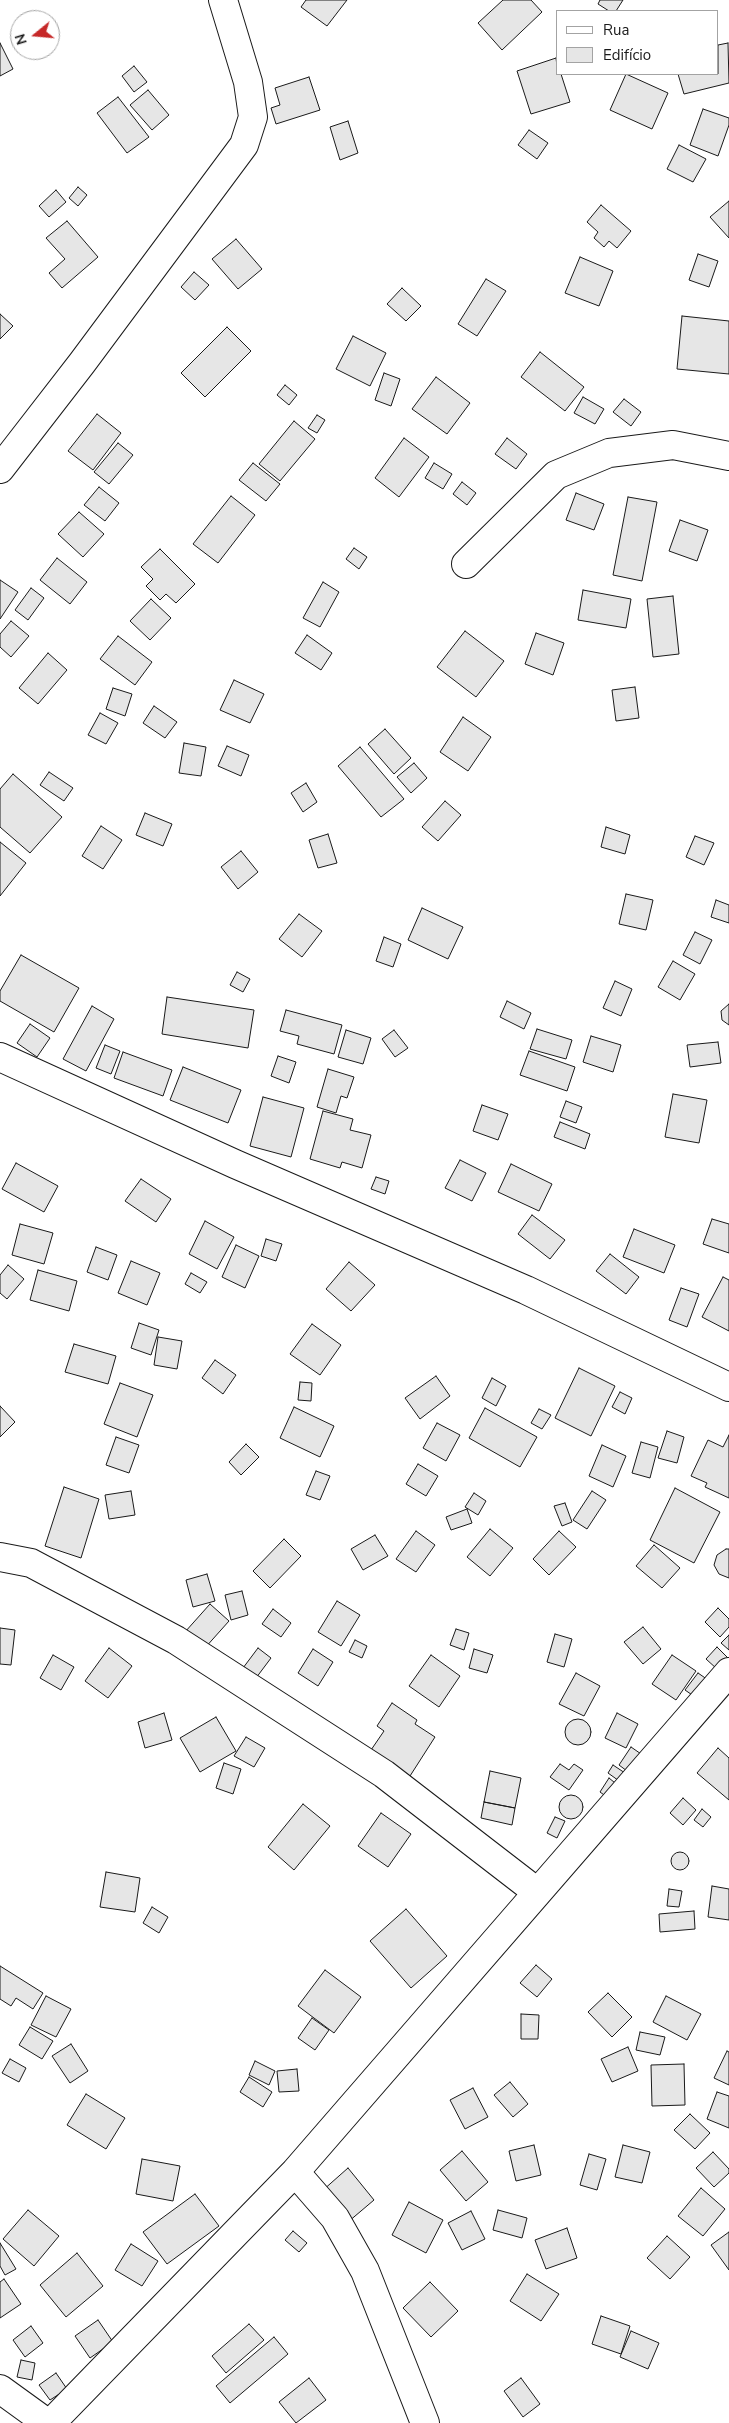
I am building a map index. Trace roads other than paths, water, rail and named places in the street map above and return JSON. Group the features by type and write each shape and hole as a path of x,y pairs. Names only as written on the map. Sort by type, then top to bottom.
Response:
{"street":[{"path":"0,469 82,363 244,145 254,117 248,82 223,0"},
{"path":"466,564 556,475 609,453 673,445 729,456"},
{"path":"0,1057 235,1164 526,1290 729,1387"},
{"path":"0,1557 31,1563 176,1640 384,1774 537,1892"},
{"path":"51,2423 294,2172 729,1672"},
{"path":"294,2172 335,2218 365,2271 425,2423"},
{"path":"0,2389 47,2423"}]}
